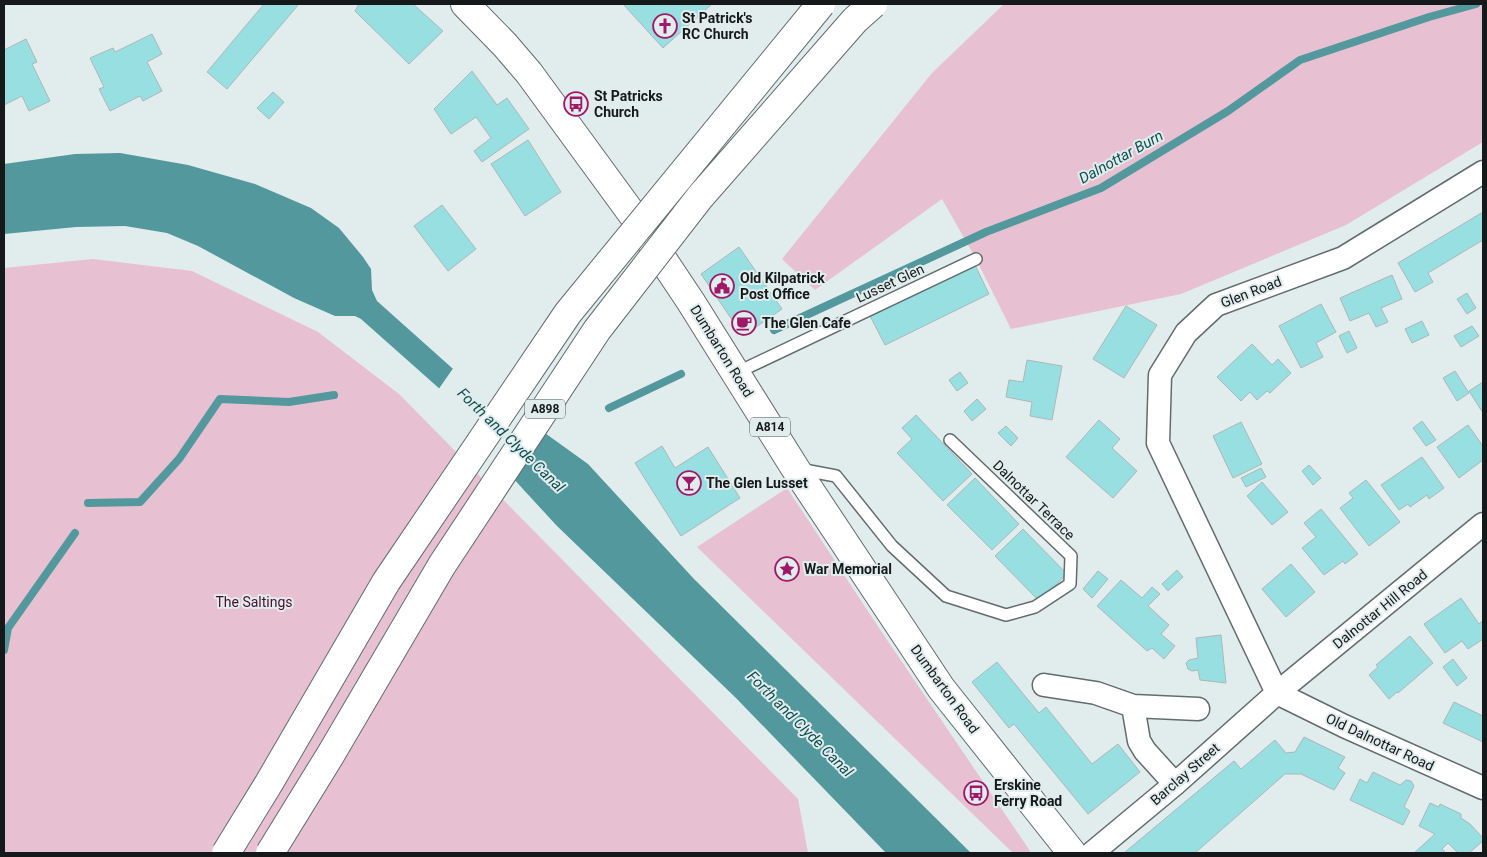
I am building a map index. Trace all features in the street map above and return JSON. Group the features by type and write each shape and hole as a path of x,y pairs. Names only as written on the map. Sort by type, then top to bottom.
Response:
{"main road":[{"name":"Dumbarton Road","path":"465,4 506,45 554,106 635,218 795,468 942,688 1072,853"},
{"name":"A898","path":"226,853 386,582 568,314 820,4"},
{"name":"A898","path":"270,853 331,754 442,565 597,330 700,197 855,20 873,4"}],"street":[{"name":"Glen Road","path":"1278,693 1158,443 1160,375 1186,333 1216,305 1343,258 1483,172"},
{"name":"Dalnottar Hill Road","path":"1278,693 1483,524"},
{"path":"1044,685 1096,693 1133,706 1198,709"},
{"name":"Barclay Street","path":"1092,853 1175,784 1278,693"},
{"name":"Old Dalnottar Road","path":"1278,693 1344,726 1483,788"},
{"path":"1133,706 1139,742 1175,784"}],"lane":[{"name":"Lusset Glen","path":"735,373 976,259"},
{"name":"Dalnottar Terrace","path":"795,468 836,476 892,546 946,596 1006,615 1035,607 1070,584 1071,556 950,440"}],"green space":[{"path":"1004,4 1483,4 1483,142 1346,225 1181,294 1011,329 976,259 942,199 815,290 782,259 932,73"},
{"name":"The Saltings","path":"93,259 192,271 318,332 399,394 798,799 808,853 4,853 4,268"},
{"path":"787,488 1030,851 1029,853 1013,853 697,547"}],"water":[{"name":"Forth and Clyde Canal","path":"120,153 188,165 255,184 311,208 339,228 371,269 372,290 377,301 480,393 496,398 588,464 694,579 971,853 886,853 736,698 557,526 475,437 468,414 361,319 355,316 335,316 294,298 198,246 167,233 125,226 76,227 4,234 4,164 75,154"}],"pier":[{"path":"454,367 482,391 497,396 546,430 510,478 473,439 465,415 438,390"}],"building":[{"path":"264,4 299,4 227,89 207,72"},
{"path":"359,4 413,4 443,31 409,64 355,11"},
{"name":"St Patrick's RC Church","path":"623,4 712,4 663,48"},
{"path":"152,34 162,54 147,62 162,91 143,101 140,96 110,111 99,89 104,87 90,58 113,48 115,52"},
{"path":"26,39 37,62 32,64 50,101 29,111 22,96 4,105 4,50"},
{"path":"472,71 497,105 507,98 529,129 482,162 474,151 491,138 476,117 451,134 434,109"},
{"path":"273,92 284,102 269,119 257,108"},
{"path":"528,140 561,192 525,216 491,164"},
{"path":"442,205 476,249 448,271 414,226"},
{"path":"1483,212 1483,240 1428,273 1433,282 1415,292 1398,263"},
{"path":"739,247 782,309 743,336 701,274"},
{"path":"975,265 989,294 885,345 870,316"},
{"path":"1392,275 1402,299 1381,308 1388,322 1376,327 1369,313 1350,321 1340,298"},
{"path":"1467,293 1476,308 1467,314 1457,299"},
{"path":"1321,304 1336,332 1316,343 1323,357 1301,368 1279,326"},
{"path":"1126,306 1157,325 1124,378 1093,359"},
{"path":"1422,321 1429,335 1412,343 1405,329"},
{"path":"1472,326 1479,336 1461,347 1454,336"},
{"path":"1349,331 1357,348 1347,353 1339,336"},
{"path":"1252,344 1272,365 1278,359 1291,373 1270,393 1267,391 1257,400 1250,392 1241,401 1217,377"},
{"path":"1027,360 1062,366 1052,420 1030,416 1032,402 1006,397 1009,380 1023,382"},
{"path":"1455,371 1469,393 1457,401 1443,378"},
{"path":"960,372 968,383 957,391 949,380"},
{"path":"1483,382 1483,413 1469,391"},
{"path":"977,399 986,409 972,421 964,411"},
{"path":"916,415 972,474 943,501 897,453 912,439 902,428"},
{"path":"1099,420 1120,439 1112,448 1137,471 1113,498 1066,457"},
{"path":"1422,421 1436,440 1426,446 1413,428"},
{"path":"1241,422 1262,464 1233,478 1213,436"},
{"path":"1468,425 1483,446 1483,460 1459,478 1437,447"},
{"path":"1006,426 1018,438 1011,446 998,433"},
{"name":"The Glen Lusset","path":"662,446 675,468 708,447 740,498 681,536 635,463"},
{"path":"1422,457 1444,488 1429,499 1427,495 1410,507 1408,504 1399,510 1381,485"},
{"path":"1309,465 1321,478 1313,485 1302,471"},
{"path":"1261,468 1266,477 1246,487 1241,478"},
{"path":"975,478 1019,524 992,550 947,505"},
{"path":"1366,480 1400,522 1369,546 1340,508 1353,498 1349,493"},
{"path":"1262,482 1288,512 1272,525 1247,496"},
{"path":"1321,509 1358,554 1345,564 1343,561 1324,575 1302,548 1316,537 1304,523"},
{"path":"1023,529 1067,574 1039,601 995,556"},
{"path":"1291,564 1315,592 1286,617 1262,589"},
{"path":"1177,570 1183,577 1168,591 1162,584"},
{"path":"1098,571 1108,579 1092,598 1083,589"},
{"path":"1121,580 1142,598 1152,587 1160,594 1148,606 1169,625 1161,634 1175,646 1164,659 1152,648 1147,651 1097,606"},
{"path":"1461,598 1479,624 1482,621 1483,639 1468,649 1462,641 1445,653 1424,624"},
{"path":"1221,635 1226,683 1200,680 1198,670 1192,671 1188,669 1186,663 1189,660 1198,658 1196,638"},
{"path":"1410,636 1433,663 1389,699 1369,675 1378,667 1376,665"},
{"path":"1453,659 1467,678 1457,686 1443,667"},
{"path":"997,662 1039,713 1046,707 1092,764 1118,744 1140,772 1088,814 1014,724 1009,728 972,682"},
{"path":"1454,702 1483,716 1483,742 1443,723"},
{"path":"1304,737 1345,757 1338,768 1345,773 1334,790 1301,774 1285,774 1195,853 1124,853 1234,761 1241,769 1275,740 1286,753 1295,752"},
{"path":"1373,772 1400,785 1406,780 1411,781 1414,786 1404,807 1410,811 1403,825 1350,800 1360,779 1367,783"},
{"path":"1430,803 1439,807 1440,804 1461,814 1461,818 1470,824 1483,838 1483,841 1469,853 1458,853 1448,843 1442,849 1446,853 1414,853 1435,834 1419,826"}],"waterway":[{"name":"Dalnottar Burn","path":"774,330 986,232 1101,188 1228,111 1300,60 1429,17 1476,4"},
{"name":"Dalnottar Burn","path":"609,408 681,374"},
{"name":"Dalnottar Burn","path":"88,503 140,502 179,459 220,399 289,402 334,395"},
{"name":"Dalnottar Burn","path":"4,650 8,628 75,533"}],"place":[{"name":"St Patrick's RC Church","path":"665,26"},
{"name":"St Patricks Church","path":"576,104"},
{"name":"Old Kilpatrick Post Office","path":"722,286"},
{"name":"The Glen Cafe","path":"744,323"},
{"name":"The Glen Lusset","path":"689,483"},
{"name":"War Memorial","path":"787,569"},
{"name":"Erskine Ferry Road","path":"976,793"}]}
